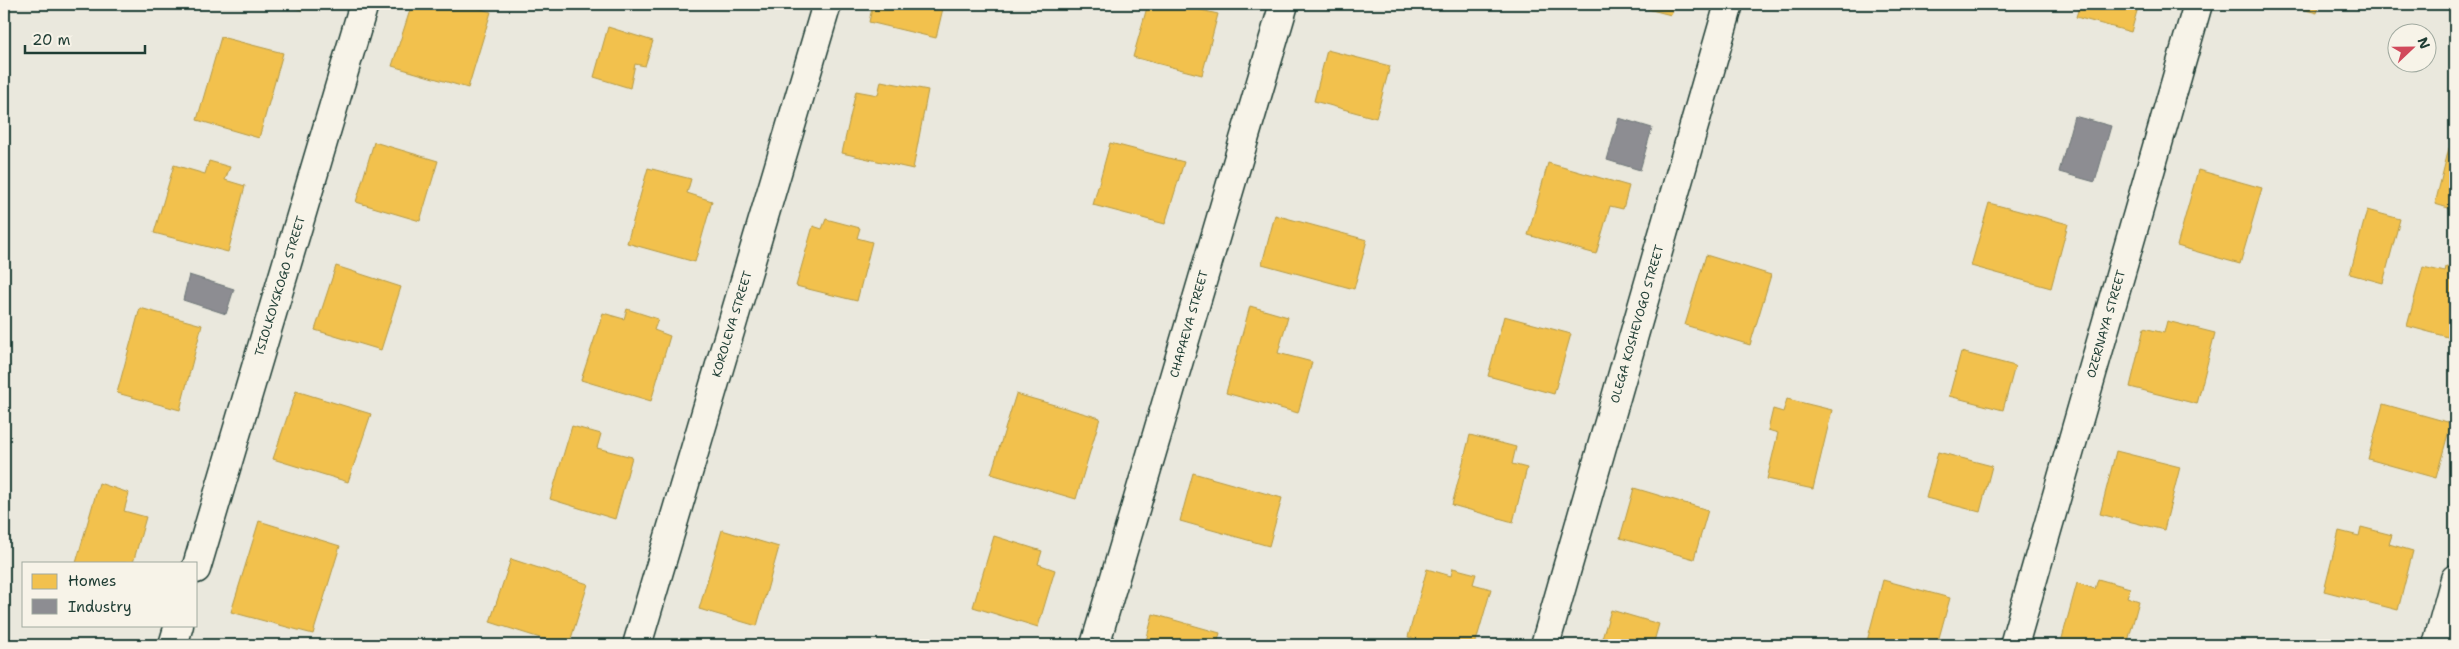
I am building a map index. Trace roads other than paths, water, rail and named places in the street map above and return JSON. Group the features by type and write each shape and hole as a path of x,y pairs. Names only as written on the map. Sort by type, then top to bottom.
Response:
{"street":[{"name":"TSIOLKOVSKOGO STREET","path":"198,562 364,4"},
{"name":"KOROLEVA STREET","path":"637,645 827,4"},
{"name":"CHAPAEVA STREET","path":"1095,645 1284,4"},
{"name":"OLEGA KOSHEVOGO STREET","path":"1545,645 1729,4"},
{"name":"OZERNAYA STREET","path":"2014,645 2198,4"},
{"path":"2437,645 2455,579"},
{"path":"174,645 179,626"}]}
